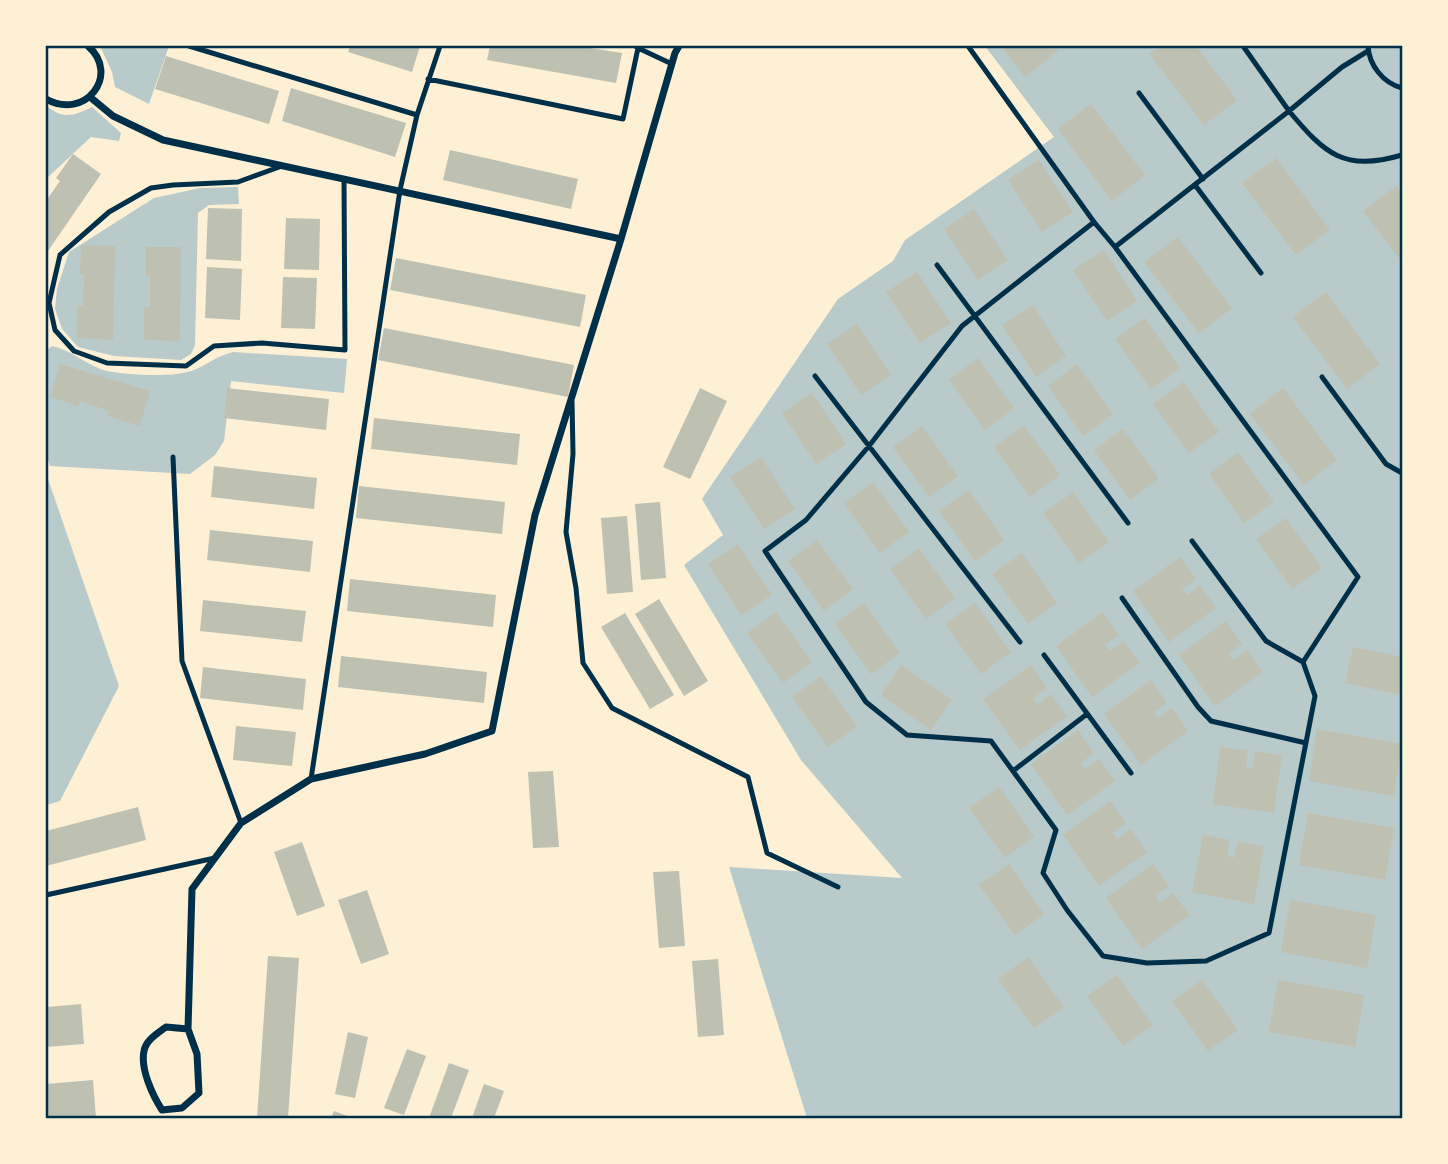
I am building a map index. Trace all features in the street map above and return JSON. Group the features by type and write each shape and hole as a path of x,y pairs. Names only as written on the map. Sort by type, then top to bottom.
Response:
{"street":[{"path":"46,99 57,105 69,106 90,97 100,78 100,67 97,57 88,46"},
{"path":"188,1029 166,1027 152,1037 144,1051 149,1084 162,1114 182,1108 199,1093 197,1055 188,1029 192,889 241,823 311,779 425,754 492,732 535,515 672,64 680,46"},
{"path":"90,97 113,116 163,140 621,239"}],"lane":[{"path":"189,46 418,115"},
{"path":"311,779 400,190 428,79 440,46"},
{"path":"968,46 1094,222 1358,577 1303,662"},
{"path":"1243,46 1313,140 1344,160 1387,160 1402,155"},
{"path":"428,79 623,119 636,47 672,64"},
{"path":"1115,247 1368,48 1373,66 1383,78 1402,88"},
{"path":"1139,93 1203,179"},
{"path":"282,166 238,182 151,188 109,212 60,255 49,303 55,330 74,351 107,363 186,366 214,346 238,344 262,343 345,350 344,180"},
{"path":"1195,185 1261,273"},
{"path":"1094,222 961,326 869,446 806,520 765,551 866,702 907,735 991,741 1056,830 1043,873 1067,910 1103,956 1147,963 1206,961 1269,933 1315,696 1303,662 1266,641 1192,541"},
{"path":"937,265 1128,523"},
{"path":"815,376 1020,642"},
{"path":"1322,377 1386,464 1402,473"},
{"path":"572,398 573,454 566,532 576,588 583,663 612,708 748,777 767,853 838,887"},
{"path":"173,457 182,661 241,823"},
{"path":"1122,598 1198,707 1211,721 1306,743"},
{"path":"1044,656 1131,773"},
{"path":"1013,771 1087,713"},
{"path":"46,895 215,858"}],"shaded area":[{"path":"100,46 169,46 149,104 115,87 112,72"},
{"path":"985,46 1402,46 1402,1118 807,1118 729,867 902,878 801,760 684,565 723,535 702,499 838,299 893,261 905,240 1054,137"},
{"path":"46,105 63,115 79,113 92,107 121,133 119,141 91,137 46,179"},
{"path":"238,187 239,204 209,205 198,213 195,345 191,354 181,360 114,356 78,347 62,329 55,309 57,289 69,252 154,198 200,188"},
{"path":"52,346 100,369 138,375 186,373 233,352 347,359 344,393 231,381 224,441 215,455 190,474 50,466 46,453 46,351"},
{"path":"46,473 119,686 60,801 46,805"}],"building":[{"path":"350,46 420,46 412,72 348,52"},
{"path":"490,46 577,46 622,53 616,83 487,60"},
{"path":"1001,46 1054,46 1058,51 1025,77"},
{"path":"1160,46 1196,46 1237,100 1204,125 1149,54"},
{"path":"166,56 279,91 269,124 155,89"},
{"path":"291,88 406,123 395,157 282,121"},
{"path":"1091,104 1145,175 1112,201 1058,129"},
{"path":"450,150 578,179 571,209 443,180"},
{"path":"73,154 101,174 48,251 46,201 60,181 56,178"},
{"path":"1276,158 1330,230 1296,255 1242,183"},
{"path":"1039,160 1073,212 1042,232 1008,180"},
{"path":"1397,185 1402,193 1402,262 1363,211"},
{"path":"208,208 242,209 241,261 206,259"},
{"path":"974,209 1008,260 978,280 944,229"},
{"path":"286,218 320,219 319,270 284,269"},
{"path":"1178,237 1232,308 1199,333 1144,262"},
{"path":"81,245 115,246 113,340 77,338 78,306 83,306"},
{"path":"146,247 181,247 180,341 144,340 144,307 150,307"},
{"path":"1104,250 1137,301 1107,321 1073,270"},
{"path":"396,258 586,295 580,327 390,290"},
{"path":"207,267 242,269 240,320 205,318"},
{"path":"917,272 951,323 920,343 886,292"},
{"path":"283,277 317,278 315,329 281,328"},
{"path":"1326,292 1380,364 1347,389 1293,317"},
{"path":"1033,305 1066,356 1036,377 1002,325"},
{"path":"1145,318 1180,368 1151,389 1115,339"},
{"path":"857,324 891,375 861,395 827,344"},
{"path":"384,328 574,365 568,397 378,360"},
{"path":"978,358 1014,408 985,430 949,380"},
{"path":"60,364 150,391 140,426 108,416 110,411 80,401 78,406 50,397"},
{"path":"1077,364 1113,414 1083,436 1048,386"},
{"path":"1183,382 1219,432 1189,453 1153,404"},
{"path":"227,388 329,399 326,430 224,418"},
{"path":"700,388 727,401 690,479 663,467"},
{"path":"1283,388 1337,460 1304,485 1250,414"},
{"path":"812,393 846,444 816,464 782,413"},
{"path":"374,418 520,434 517,465 371,449"},
{"path":"1024,425 1060,475 1030,497 994,447"},
{"path":"922,426 958,476 929,497 893,447"},
{"path":"1123,429 1159,478 1130,500 1094,450"},
{"path":"1238,452 1274,502 1244,523 1209,474"},
{"path":"761,457 795,509 764,529 730,477"},
{"path":"214,466 317,478 314,509 211,497"},
{"path":"873,482 909,532 880,553 844,503"},
{"path":"359,486 505,502 502,534 356,518"},
{"path":"969,490 1004,540 975,561 939,511"},
{"path":"1073,492 1109,542 1079,563 1043,513"},
{"path":"660,502 666,578 641,580 635,504"},
{"path":"627,516 633,592 607,594 601,518"},
{"path":"1286,518 1322,568 1292,589 1256,539"},
{"path":"210,530 313,541 310,572 207,560"},
{"path":"817,540 853,589 824,611 788,561"},
{"path":"738,544 772,595 741,615 708,564"},
{"path":"919,548 955,598 926,619 890,569"},
{"path":"1022,553 1057,603 1028,624 992,574"},
{"path":"1180,557 1196,579 1182,589 1187,595 1200,585 1216,608 1169,642 1133,591"},
{"path":"350,579 496,595 493,627 347,611"},
{"path":"659,599 708,681 684,696 635,614"},
{"path":"203,600 306,611 302,642 200,631"},
{"path":"864,603 900,653 871,674 835,624"},
{"path":"975,603 1011,652 981,674 945,624"},
{"path":"776,612 812,662 783,683 747,633"},
{"path":"1103,612 1119,635 1105,645 1110,651 1124,641 1140,663 1092,697 1056,646"},
{"path":"625,613 674,695 650,709 601,627"},
{"path":"1226,621 1242,644 1228,654 1233,660 1247,650 1263,672 1215,706 1179,655"},
{"path":"1353,647 1402,657 1402,695 1345,683"},
{"path":"341,656 487,672 484,703 338,687"},
{"path":"901,665 952,700 931,730 881,695"},
{"path":"1031,665 1047,688 1033,698 1038,704 1051,694 1067,716 1020,750 983,699"},
{"path":"203,667 306,679 303,710 200,698"},
{"path":"821,676 857,726 828,747 792,697"},
{"path":"1151,680 1167,703 1154,712 1158,718 1172,708 1188,731 1141,765 1104,714"},
{"path":"236,726 296,732 292,766 233,760"},
{"path":"1317,729 1402,744 1394,796 1309,781"},
{"path":"1078,730 1094,753 1081,763 1085,769 1099,759 1115,781 1067,815 1031,764"},
{"path":"1220,747 1248,750 1246,767 1253,768 1255,751 1282,755 1274,813 1213,804"},
{"path":"553,771 559,847 533,848 528,772"},
{"path":"999,787 1034,836 1005,858 969,808"},
{"path":"1110,801 1126,823 1113,833 1117,839 1131,829 1147,852 1099,886 1063,835"},
{"path":"138,807 146,840 46,866 46,831"},
{"path":"1308,813 1394,828 1385,880 1299,865"},
{"path":"1203,835 1230,840 1227,856 1234,858 1238,841 1264,847 1254,904 1192,892"},
{"path":"302,842 325,906 297,916 274,852"},
{"path":"1009,864 1044,914 1015,935 979,885"},
{"path":"1153,864 1169,887 1155,896 1160,902 1173,893 1190,915 1142,949 1106,898"},
{"path":"679,871 685,946 659,948 653,872"},
{"path":"367,890 389,954 361,964 338,900"},
{"path":"1290,900 1376,915 1367,968 1281,952"},
{"path":"268,956 299,958 288,1118 257,1118"},
{"path":"1028,957 1064,1007 1034,1028 998,979"},
{"path":"718,959 724,1035 698,1037 692,961"},
{"path":"1117,975 1153,1025 1123,1046 1087,996"},
{"path":"1202,980 1238,1030 1208,1051 1172,1001"},
{"path":"1278,980 1364,995 1355,1047 1269,1032"},
{"path":"81,1004 84,1044 46,1047 46,1007"},
{"path":"348,1032 368,1037 355,1098 335,1094"},
{"path":"407,1049 426,1056 404,1115 384,1108"},
{"path":"449,1063 469,1070 451,1118 429,1118"},
{"path":"93,1080 96,1118 46,1118 46,1084"},
{"path":"484,1084 504,1091 494,1118 472,1118"},
{"path":"334,1111 353,1118 331,1118"}]}
